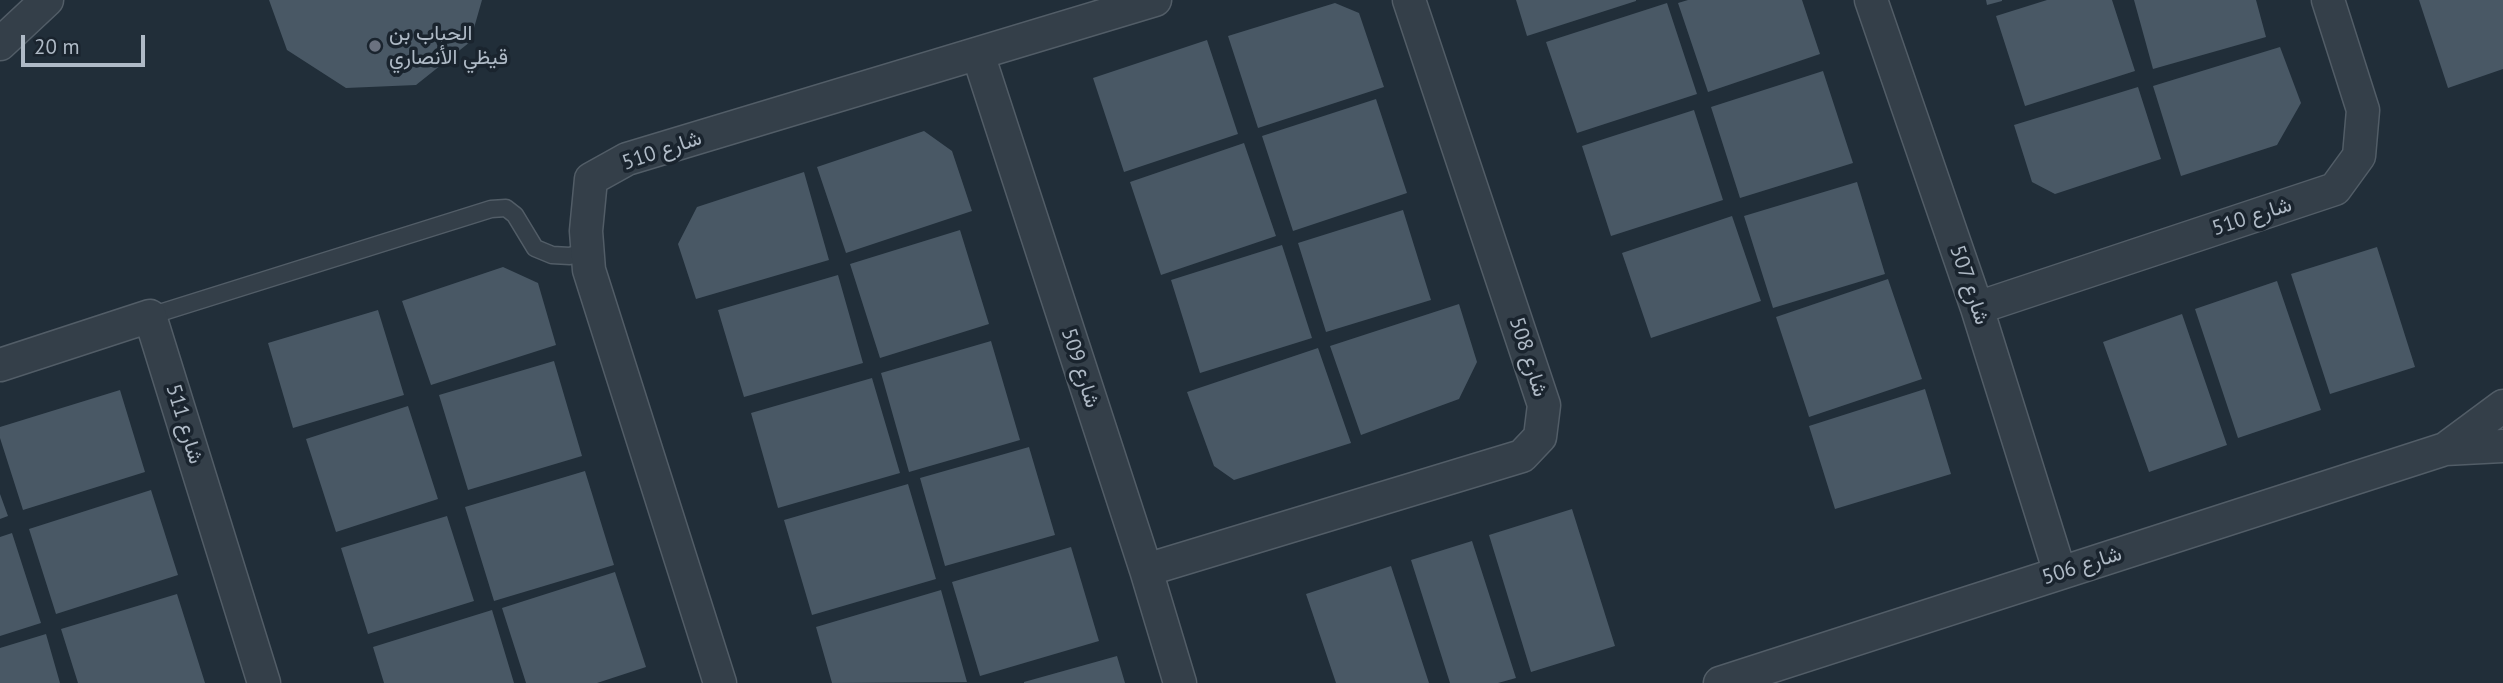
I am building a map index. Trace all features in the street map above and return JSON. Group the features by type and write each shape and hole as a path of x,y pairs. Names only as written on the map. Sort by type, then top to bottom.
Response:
{"street":[{"path":"0,44 47,0"},
{"name":"شارع 510","path":"719,683 589,270 586,230 591,179 627,159 1156,0"},
{"name":"شارع 508","path":"1146,570 1522,456 1540,437 1544,405 1409,0"},
{"name":"شارع 507","path":"1871,0 1977,308 2060,573"},
{"name":"شارع 510","path":"1977,308 2335,189 2358,156 2363,110 2328,0"},
{"name":"شارع 509","path":"978,54 1146,570 1180,683"},
{"path":"0,365 150,316"},
{"name":"شارع 511","path":"150,316 264,683"},
{"name":"شارع 506","path":"2445,449 2503,405"},
{"name":"شارع 506","path":"1720,683 2445,449 2503,446"}],"lane":[{"path":"150,316 491,209 506,208 515,215 535,248 552,255 570,256 588,250"}],"building":[{"name":"الحباب بن قيظي الأنصاري","path":"269,0 482,0 470,42 416,85 346,88 287,50"},
{"path":"1516,0 1636,0 1636,1 1527,36"},
{"path":"1688,0 1802,0 1820,54 1708,92 1678,3"},
{"path":"1986,0 2002,0 2002,1 1987,5"},
{"path":"2047,0 2112,0 2135,71 2025,106 1996,16"},
{"path":"2134,0 2256,0 2266,37 2153,69"},
{"path":"2419,0 2503,0 2503,69 2448,88"},
{"path":"1335,3 1359,13 1384,87 1258,128 1228,36"},
{"path":"1667,3 1697,94 1577,133 1546,42"},
{"path":"1207,40 1238,134 1124,172 1093,78"},
{"path":"2280,47 2301,103 2277,145 2181,176 2153,86"},
{"path":"1823,71 1853,163 1740,198 1711,107"},
{"path":"2138,87 2161,159 2055,194 2032,182 2014,125"},
{"path":"1376,99 1407,193 1293,231 1262,136"},
{"path":"1694,110 1723,200 1611,236 1582,146"},
{"path":"924,131 952,151 972,211 846,253 817,167"},
{"path":"1244,143 1276,236 1161,275 1130,182"},
{"path":"804,172 829,260 696,299 678,244 697,207"},
{"path":"1857,182 1885,274 1773,308 1744,216"},
{"path":"1403,210 1431,300 1326,332 1298,243"},
{"path":"1732,216 1761,301 1651,338 1622,253"},
{"path":"960,230 989,324 880,358 850,264"},
{"path":"1282,245 1312,338 1200,373 1171,280"},
{"path":"2377,247 2415,367 2330,394 2291,274"},
{"path":"503,267 538,283 556,345 431,385 402,301"},
{"path":"838,275 863,363 744,397 718,310"},
{"path":"1888,279 1922,379 1809,417 1776,317"},
{"path":"2277,281 2321,410 2238,438 2195,309"},
{"path":"1459,304 1477,362 1459,399 1361,435 1330,346"},
{"path":"378,310 404,395 293,428 268,343"},
{"path":"2182,314 2227,445 2149,472 2103,342"},
{"path":"991,341 1020,440 909,472 881,373"},
{"path":"1318,348 1351,443 1234,480 1214,466 1187,392"},
{"path":"554,361 582,456 468,490 439,395"},
{"path":"872,378 900,473 778,508 751,413"},
{"path":"1925,389 1951,474 1835,509 1809,426"},
{"path":"120,390 145,472 23,510 0,438 0,427"},
{"path":"408,406 438,499 336,532 306,439"},
{"path":"1029,447 1055,535 945,566 920,478"},
{"path":"585,471 614,565 494,601 465,507"},
{"path":"908,484 936,579 812,615 784,520"},
{"path":"151,490 178,575 56,614 29,529"},
{"path":"0,494 8,516 0,519"},
{"path":"1572,509 1615,646 1531,672 1489,535"},
{"path":"447,516 474,601 368,634 341,548"},
{"path":"12,533 41,623 0,636 0,537"},
{"path":"1472,541 1516,678 1498,683 1450,683 1411,560"},
{"path":"1071,547 1099,641 980,676 952,582"},
{"path":"1391,566 1429,683 1336,683 1306,594"},
{"path":"615,572 646,667 597,683 526,683 502,608"},
{"path":"941,590 967,682 832,683 816,627"},
{"path":"177,594 205,683 78,683 61,629"},
{"path":"492,610 514,683 384,683 373,647"},
{"path":"46,634 60,683 0,683 0,648"},
{"path":"1117,656 1125,683 1024,683 1024,682"}],"place":[{"name":"الحباب بن قيظي الأنصاري","path":"375,46"}]}
